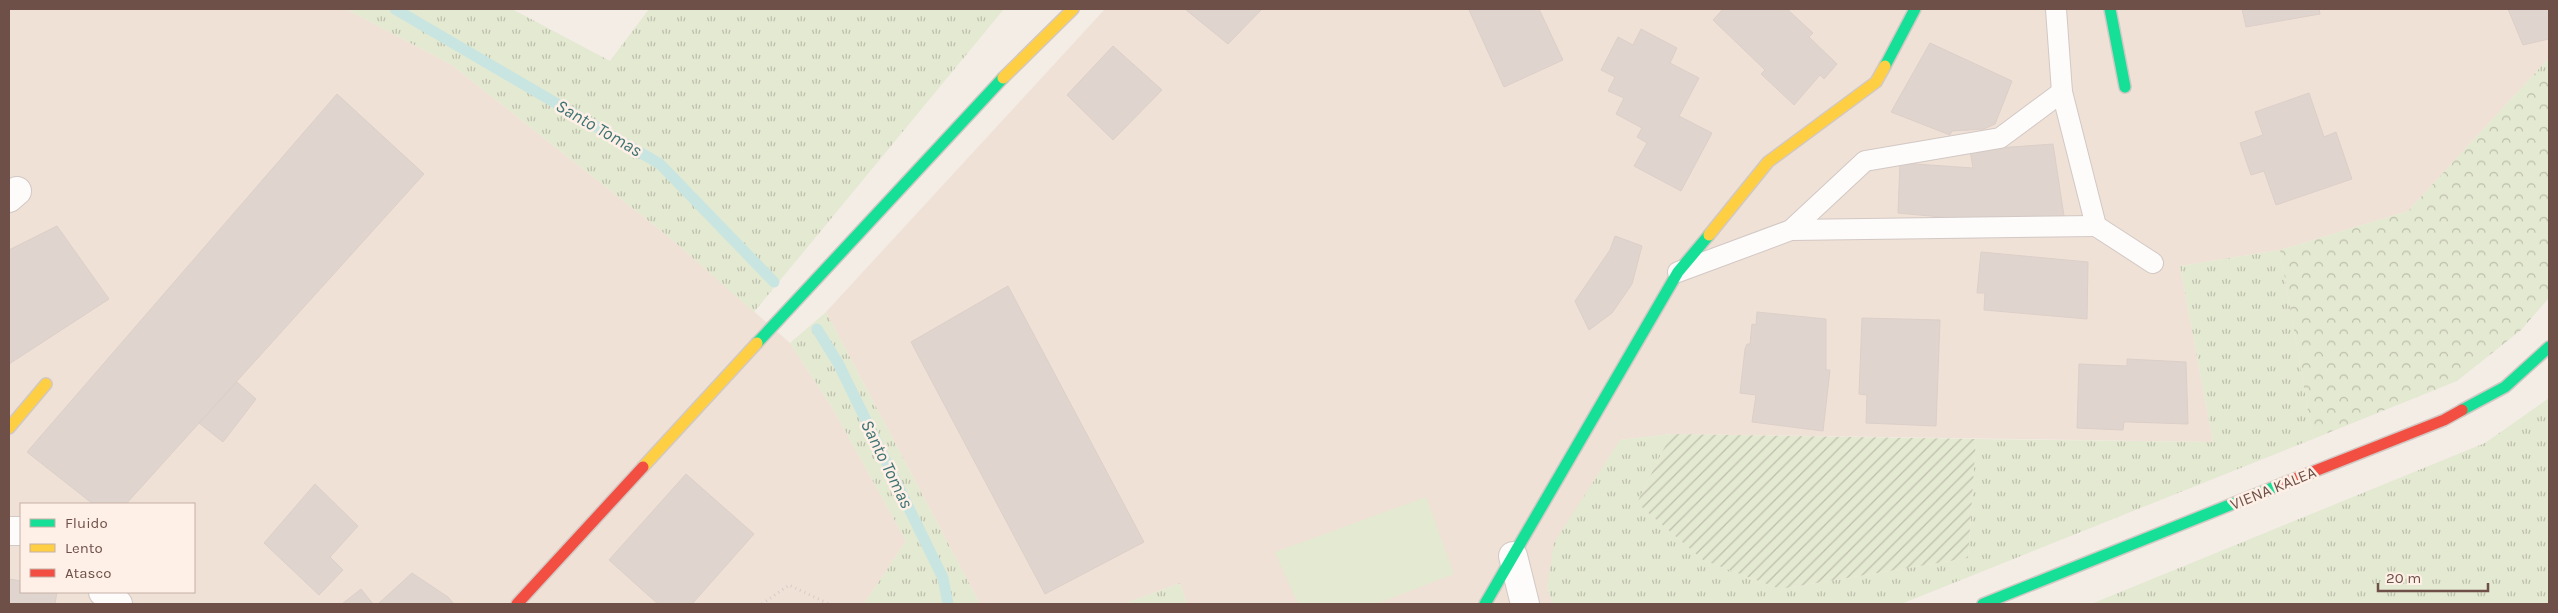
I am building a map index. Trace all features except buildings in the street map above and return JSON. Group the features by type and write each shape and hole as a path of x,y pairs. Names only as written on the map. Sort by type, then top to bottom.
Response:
{"street":[{"path":"994,87 1055,9"},
{"path":"517,604 994,87 1073,9"},
{"path":"1485,604 1678,272 1768,162 1876,82 1915,9"},
{"path":"2110,9 2125,87"},
{"name":"VIENA KALEA","path":"1983,604 2444,420 2505,387 2549,348"},
{"path":"9,428 46,384"},
{"path":"1513,556 1525,604"},
{"path":"104,593 118,604"}],"lane":[{"path":"2056,9 2062,92 2096,226"},
{"path":"1792,230 1865,161 2000,138 2062,92"},
{"path":"1678,272 1792,230 2096,226 2153,263"}],"path":[{"path":"762,604 789,585 829,604"}],"shaded area":[{"path":"9,9 346,9 452,65 669,237 790,343 832,407 906,541 864,604 9,604"},
{"path":"1105,9 2549,9 2549,58 2408,211 2280,250 2180,266 2213,442 1671,434 1620,440 1547,589 1553,604 1187,604 1180,583 1124,604 980,604 826,312"}],"green space":[{"path":"346,9 512,9 610,61 649,9 1004,9 754,312 669,237 452,65"},
{"path":"2549,58 2549,83 2536,72"},
{"path":"2536,72 2549,83 2549,298 2521,330 2457,381 2313,439 2280,250 2408,211"},
{"path":"2280,250 2313,439 1901,604 1553,604 1547,589 1554,543 1620,440 1671,434 1637,503 1703,560 1780,589 1968,558 1976,439 2213,442 2180,266"},
{"path":"826,312 980,604 864,604 906,541 832,407 790,343"},
{"path":"2549,398 2549,604 2091,604 2485,443"},
{"path":"1671,434 1976,439 1968,558 1780,589 1703,560 1637,503"},
{"path":"1426,497 1454,574 1376,604 1298,604 1275,552"},
{"path":"1180,583 1187,604 1124,604"}],"waterway":[{"name":"Santo Tomas","path":"395,9 660,164 774,282"},
{"name":"Santo Tomas","path":"817,329 838,363 943,578 948,604"}],"traffic: fast":[{"path":"1885,66 1915,9"},
{"path":"2110,9 2125,87"},
{"path":"757,343 1003,78"},
{"path":"1485,604 1678,272 1709,235"},
{"path":"2462,410 2505,387 2549,347"},
{"path":"1983,604 2282,484"}],"traffic: slow":[{"path":"1003,78 1073,9"},
{"path":"1709,235 1768,162 1876,82 1885,66"},
{"path":"643,467 757,343"},
{"path":"9,428 46,384"}],"traffic: jam":[{"path":"2282,484 2444,420 2462,410"},
{"path":"517,604 643,467"}]}
